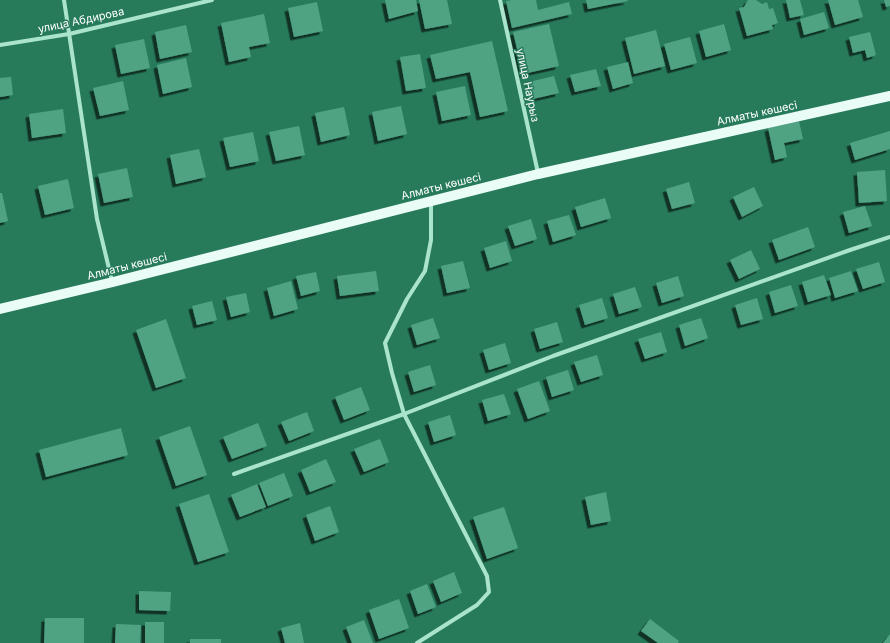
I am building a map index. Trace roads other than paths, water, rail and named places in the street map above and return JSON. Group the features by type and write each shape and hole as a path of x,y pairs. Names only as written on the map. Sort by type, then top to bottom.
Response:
{"main road":[{"name":"Алматы көшесі","path":"0,308 113,282 538,174 890,96"}],"street":[{"path":"64,0 97,219 113,282"},
{"name":"улица Абдирова","path":"0,45 69,34 212,0"},
{"name":"улица Наурыз","path":"500,0 538,174"},
{"path":"417,643 477,605 488,592 487,576 404,414 385,343 407,299 425,271 431,240 431,201"},
{"path":"234,474 404,414 553,356 890,237"}]}
